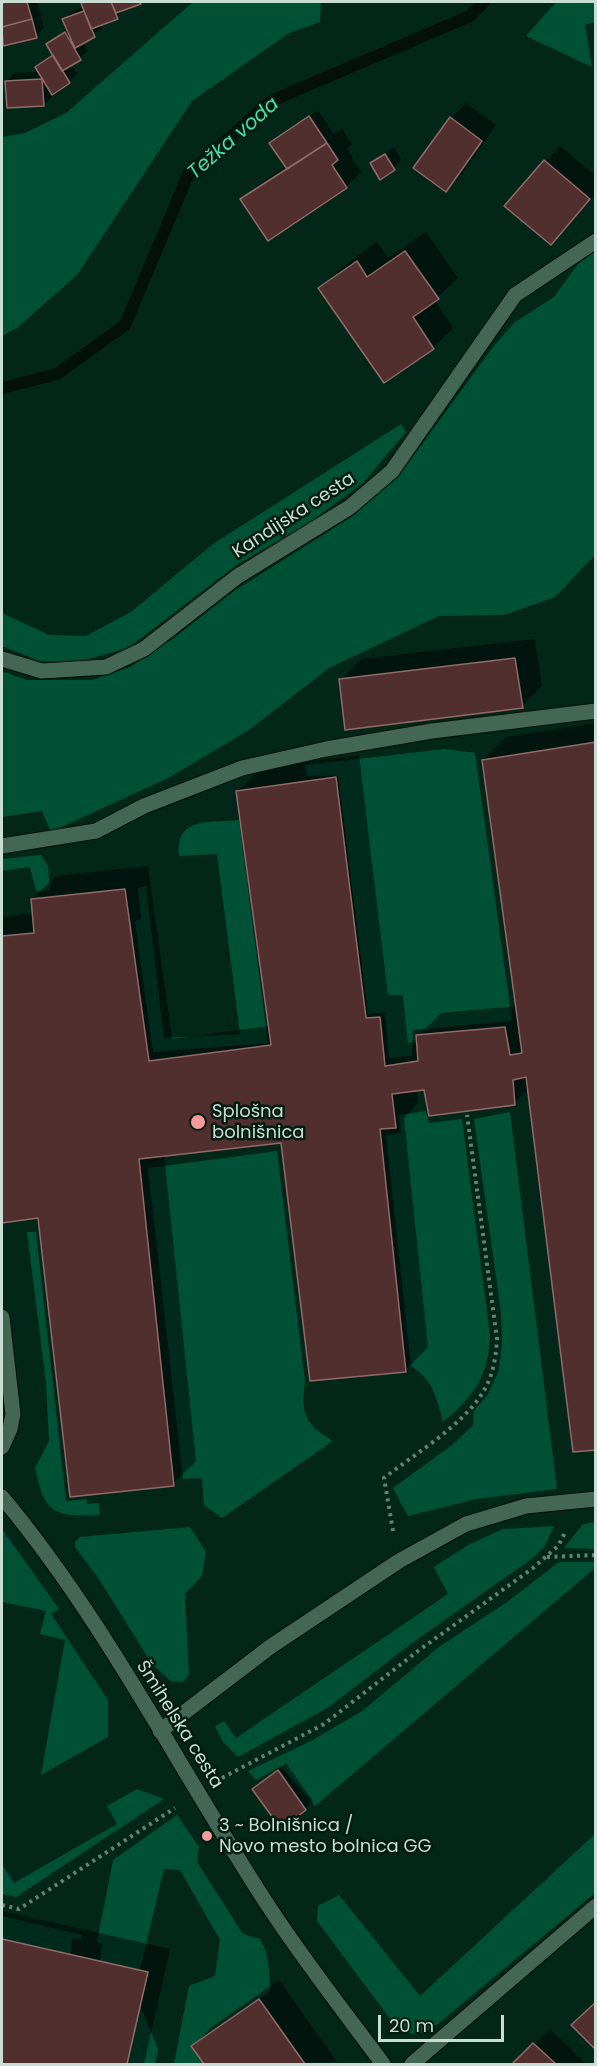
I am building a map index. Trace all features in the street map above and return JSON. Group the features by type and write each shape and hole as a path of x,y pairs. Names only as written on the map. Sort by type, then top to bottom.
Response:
{"street":[{"name":"Kandijska cesta","path":"2,659 42,671 106,667 144,649 238,576 350,507 392,471 431,411 515,295 596,241"},
{"path":"2,846 96,831 144,806 231,772 284,758 432,731 596,711"},
{"path":"2,1317 13,1414 10,1429 2,1447"},
{"path":"2,1402 13,1414"},
{"name":"Šmihelska cesta","path":"2,1497 42,1546 82,1604 272,1911 383,2064"},
{"path":"160,1731 270,1647 399,1561 466,1524 526,1506 596,1499"},
{"path":"412,2064 596,1906"}],"path":[{"path":"399,1561 384,1478 460,1420 487,1385 494,1364 497,1339 467,1115"},
{"path":"221,1779 324,1724 418,1651 547,1557 558,1546 568,1527 569,1501"},
{"path":"547,1557 596,1555"},
{"path":"2,1905 19,1909 176,1808"}],"green space":[{"path":"193,2 321,2 320,22 289,33 192,101 77,275 17,328 2,336 2,137 25,133 66,113"},
{"path":"556,2 595,2 595,22 585,25 592,67 526,36"},
{"path":"595,251 595,555 555,597 504,615 439,616 329,668 249,730 170,777 51,832 42,811 2,817 2,671 27,680 92,680 130,667 174,638 234,591 353,516 398,477 493,347 515,322 554,297 578,264"},
{"path":"401,424 406,432 363,483 310,522 238,564 128,648 78,662 39,661 2,646 2,613 49,635 86,636 131,612 213,544"},
{"path":"444,749 475,753 512,1021 413,1030 412,1056 389,1058 385,1012 368,1014 338,775 307,776 305,765"},
{"path":"239,820 268,1043 153,1052 135,921 141,919 138,888 146,886 164,1038 240,1034 217,854 179,856 179,843 189,828 206,822"},
{"path":"41,855 48,866 50,890 36,891 30,867 2,871 2,859"},
{"path":"426,1111 429,1123 462,1119 490,1335 487,1362 478,1384 454,1413 443,1422 436,1397 429,1384 411,1366 386,1135 401,1133 399,1115"},
{"path":"510,1112 557,1489 477,1499 408,1516 393,1488 452,1445 473,1425 474,1411 488,1394 499,1370 502,1343 501,1312 474,1119"},
{"path":"277,1151 305,1382 304,1410 310,1423 333,1441 222,1518 204,1505 202,1478 183,1479 148,1168"},
{"path":"27,1232 36,1232 66,1501 87,1499 87,1504 99,1503 100,1515 72,1515 54,1510 48,1504 39,1484 35,1468 49,1441 46,1383"},
{"path":"595,1522 595,1549 564,1548 583,1524"},
{"path":"554,1526 545,1546 533,1558 412,1643 329,1707 238,1757 223,1742 215,1726 224,1721 236,1738 448,1594 434,1567 468,1545 503,1529"},
{"path":"190,1527 206,1552 202,1576 185,1594 189,1675 183,1682 171,1681 152,1664 99,1579 75,1547 75,1542 80,1537"},
{"path":"2,1529 59,1609 51,1614 108,1700 108,1737 41,1775 65,1640 40,1634 46,1611 2,1602"},
{"path":"559,1562 595,1562 595,1568 315,1806 281,1766 256,1780 248,1771 311,1741 362,1711 439,1647 507,1602"},
{"path":"137,1789 164,1799 16,1897 2,1894 2,1864 14,1883 117,1824 107,1806"},
{"path":"177,1815 199,1847 197,1862 243,1934 260,1939 266,1951 268,1964 270,1991 191,2046 204,2064 174,2064 189,1986 215,1976 220,1940 180,1870 164,1869 140,1970 100,1961 102,1944 97,1942 113,1860"},
{"path":"595,1834 595,1893 433,2028 421,2033 409,2033 394,2024 317,1921 318,1906 339,1895 420,1996"},
{"path":"2,1916 82,1935 81,1939 72,1939 71,1955 2,1939"},
{"path":"140,2005 158,2049 155,2064 127,2064"}],"building":[{"path":"27,2 32,19 2,27 2,3"},
{"path":"111,2 118,19 91,29 81,3"},
{"path":"111,2 139,2 141,4 116,13"},
{"path":"84,11 95,37 75,48 62,19"},
{"path":"32,19 37,38 3,46 2,27"},
{"path":"65,32 81,60 62,71 46,44"},
{"path":"53,55 70,83 52,95 35,67"},
{"path":"42,79 44,106 7,108 5,81"},
{"path":"309,116 327,143 287,169 269,143"},
{"path":"450,117 482,141 446,192 413,168"},
{"path":"327,143 338,160 332,165 347,188 268,241 240,199"},
{"path":"385,154 395,170 380,180 370,163"},
{"path":"544,160 590,199 551,245 504,206"},
{"path":"405,251 439,299 413,317 434,349 384,383 318,288 357,261 367,277"},
{"path":"515,658 523,708 345,730 339,679"},
{"name":"Splošna bolnišnica","path":"596,742 596,1450 573,1452 526,1077 513,1080 515,1105 429,1116 424,1090 392,1094 396,1128 380,1129 406,1372 310,1381 281,1143 139,1159 174,1486 70,1497 38,1218 2,1223 2,936 34,933 31,899 125,889 149,1061 271,1045 236,791 336,777 366,1018 380,1017 385,1066 418,1061 416,1035 505,1027 510,1055 522,1053 482,760"},
{"path":"278,1770 306,1810 281,1829 252,1789"},
{"path":"2,1939 148,1972 127,2064 2,2064"},
{"path":"259,1999 305,2064 204,2064 191,2046"},
{"path":"596,2002 596,2050 571,2025"},
{"path":"533,2043 556,2064 512,2064"}],"waterway":[{"name":"Težka voda","path":"2,388 57,374 125,325 188,175 271,101 470,16 484,2"}],"place":[{"name":"Splošna bolnišnica","path":"198,1122"},
{"name":"3 ~ Bolnišnica / Novo mesto bolnica GG","path":"207,1836"}]}
